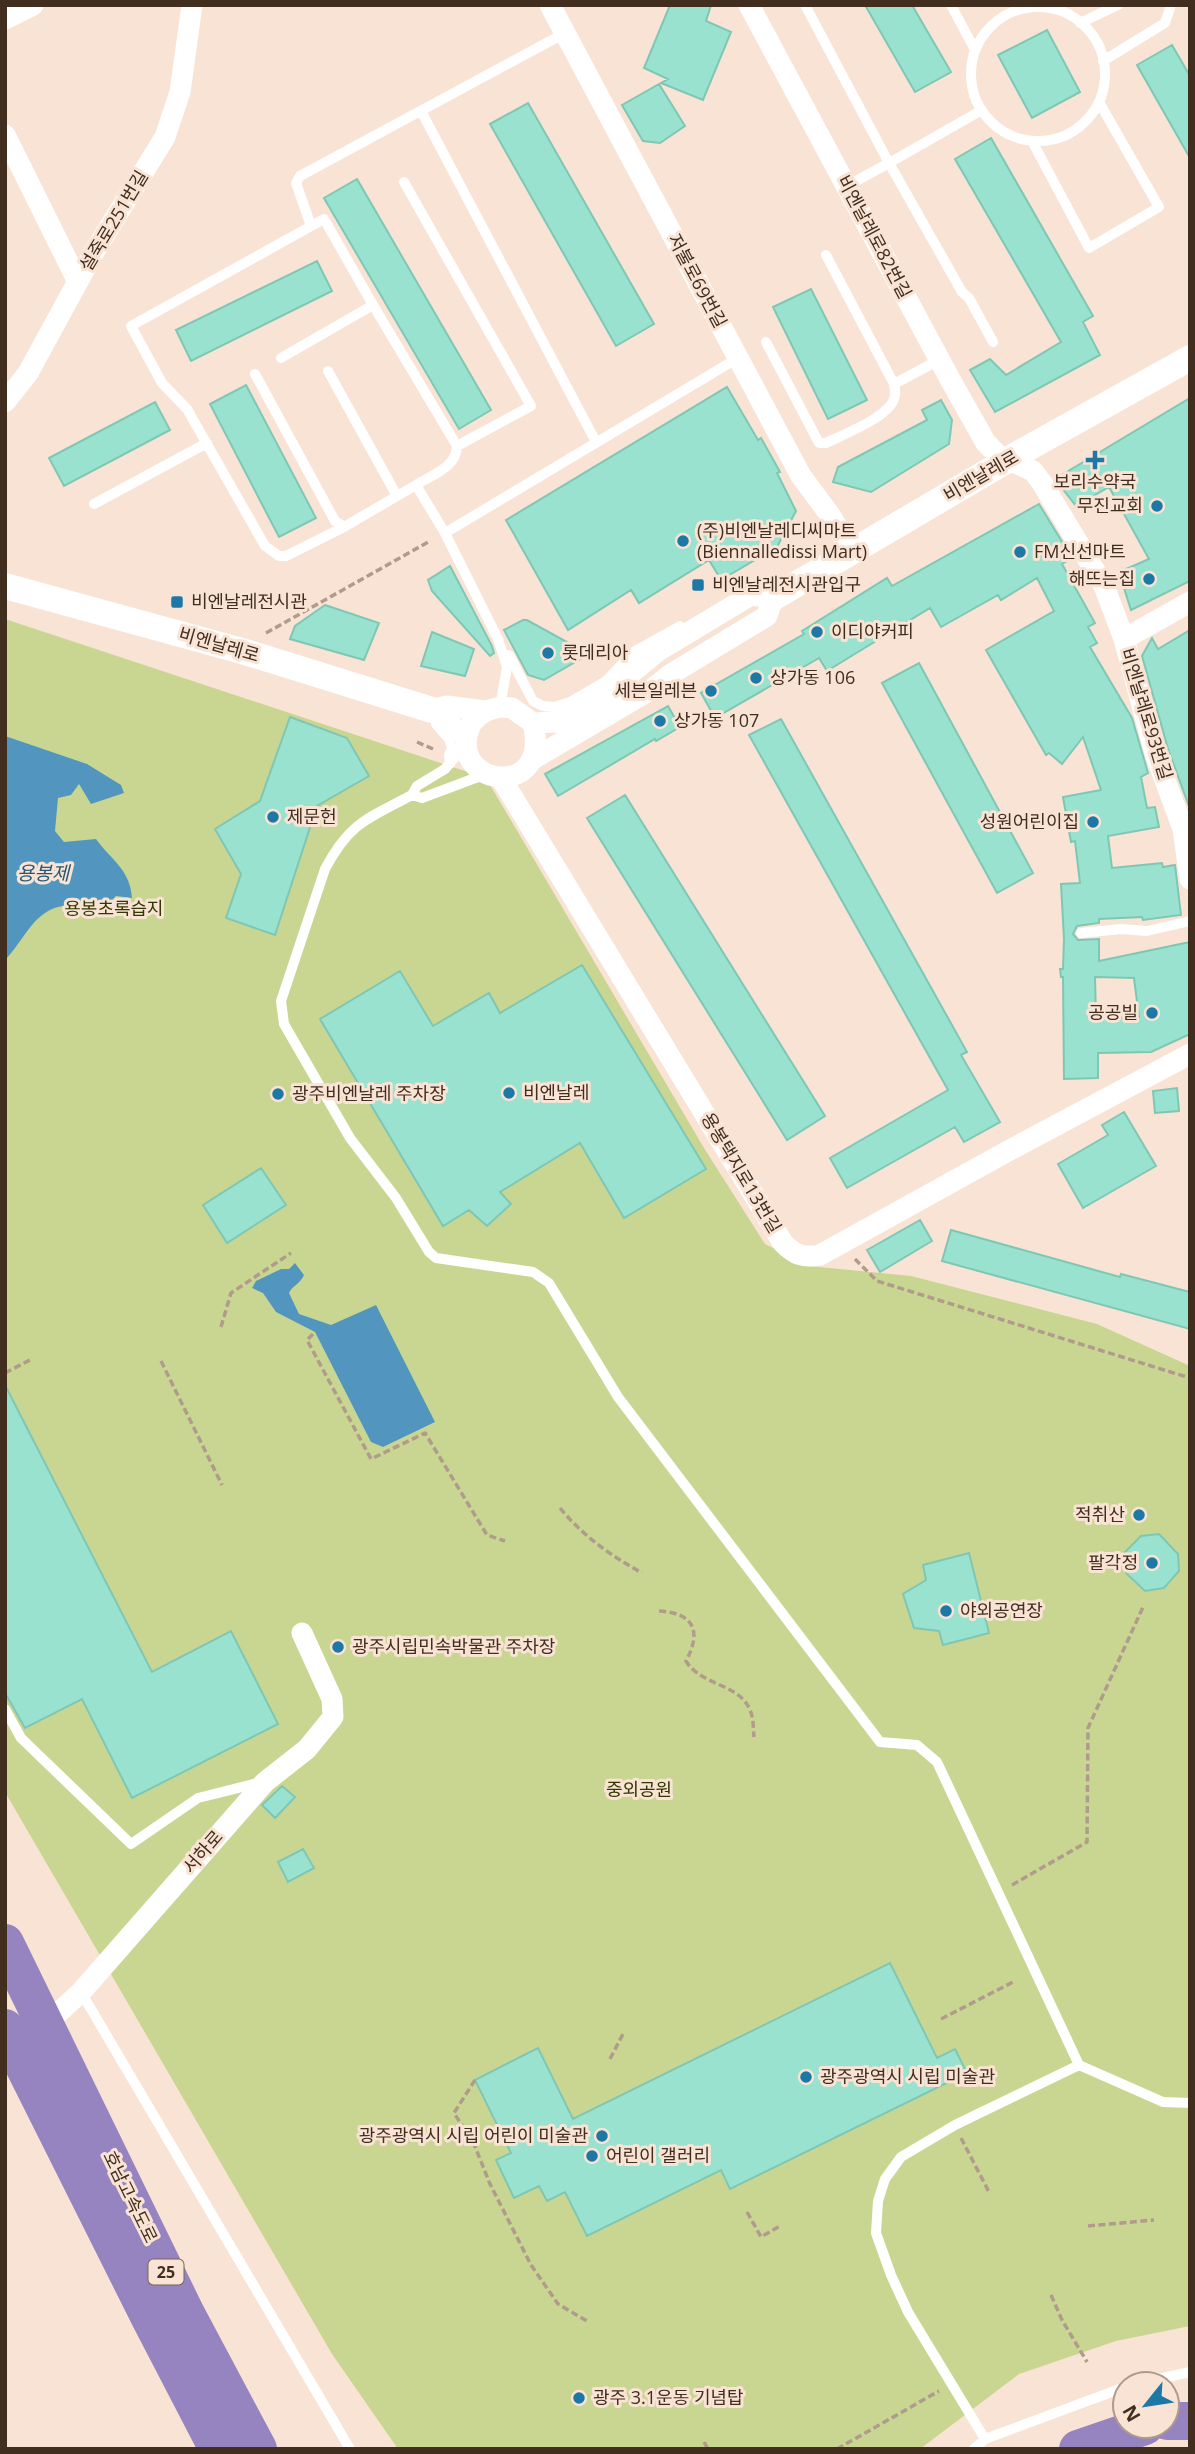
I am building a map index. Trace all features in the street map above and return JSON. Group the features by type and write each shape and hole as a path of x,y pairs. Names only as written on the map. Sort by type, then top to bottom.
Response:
{"highway":[{"name":"호남고속도로","path":"5,1943 62,2100 150,2318 218,2449"},
{"name":"호남고속도로","path":"5,2028 62,2100 186,2314 258,2449"},
{"path":"186,2314 237,2372 282,2449"},
{"path":"1078,2449 1111,2436"}],"street":[{"path":"5,19 33,5"},
{"name":"설죽로251번길","path":"78,282 165,137 180,92 192,5"},
{"name":"저불로69번길","path":"550,5 800,476 830,515 852,551"},
{"name":"비엔날레로82번길","path":"749,5 986,443 998,455 1009,459"},
{"name":"설죽로251번길","path":"5,135 78,282"},
{"path":"5,402 28,373 78,282"},
{"name":"비엔날레로","path":"533,723 557,722 576,714 606,694 658,651 852,551 1190,358"},
{"name":"비엔날레로93번길","path":"1009,459 1033,471 1042,483 1104,586 1124,639 1155,753 1187,827 1190,879"},
{"name":"비엔날레로","path":"5,586 242,651 432,710"},
{"name":"비엔날레로","path":"533,759 652,689 671,674 766,616 764,597"},
{"name":"비엔날레로93번길","path":"1124,639 1190,602"},
{"path":"432,710 447,706 512,708 533,723 537,744 533,759 522,772 512,777 494,776 471,760 466,740 470,725 478,716 493,709"},
{"path":"432,710 466,740"},
{"name":"용봉택지로13번길","path":"494,776 783,1243 791,1252 804,1258 820,1255 1190,1054"},
{"name":"서하로","path":"5,2043 46,2024 81,1992 265,1782 307,1749 333,1717 332,1699 302,1633"}],"lane":[{"path":"805,5 889,163 993,342"},
{"path":"951,5 975,50"},
{"path":"1080,23 1118,5"},
{"path":"1103,61 1165,23 1171,5"},
{"path":"1040,6 1070,15 1088,29 1101,49 1106,72 1099,103 1092,116 1075,131 1053,140 1032,141 1013,136 995,125 982,110 973,91 971,71 975,50 986,32 1003,17 1024,8 1040,6"},
{"path":"310,226 296,183 300,176 565,33"},
{"path":"1032,141 1089,248 1159,207 1099,103"},
{"path":"846,186 982,110"},
{"path":"421,111 596,442"},
{"path":"404,182 531,406 457,446"},
{"path":"324,219 457,446 457,456 451,463 416,485 344,527 286,556 279,556 265,546 187,409 162,383 131,326 310,226 324,219"},
{"path":"766,342 819,443 826,443 878,417 890,406 895,396 894,384 826,256"},
{"path":"281,358 373,305"},
{"path":"445,533 738,358"},
{"path":"894,384 939,360"},
{"path":"328,371 397,496"},
{"path":"255,374 335,521 344,527"},
{"path":"94,504 207,443"},
{"path":"416,485 445,533 498,639 508,667 493,709"},
{"path":"498,639 504,645 533,701 543,706 564,705 606,681 635,651 737,594 764,597"},
{"path":"663,660 764,597"},
{"path":"523,683 533,723"},
{"path":"432,710 433,721 449,739 452,748 449,755 450,764"},
{"path":"466,740 450,764 417,786 412,795 359,823 347,833 335,850 325,869 281,1001 284,1024 350,1138 396,1198 429,1252 436,1258 533,1272 549,1283 618,1396 880,1742 917,1745 937,1762 1079,2065 1163,2102 1190,2103"},
{"path":"412,795 422,798 494,776"},
{"path":"1081,933 1121,929 1147,930 1190,920"},
{"path":"5,1709 21,1738 131,1844 198,1798 265,1782"},
{"path":"81,1992 350,2449"},
{"path":"985,2439 908,2312 891,2275 876,2233 878,2201 885,2179 901,2157 955,2125 1079,2065"},
{"path":"974,2449 985,2439 1111,2391"}],"path":[{"path":"242,651 262,636 445,533"},
{"path":"221,1327 231,1293 291,1253"},
{"path":"849,1255 877,1281 1190,1378"},
{"path":"313,1334 307,1340 371,1459 425,1433 487,1535 505,1541"},
{"path":"5,1373 30,1360"},
{"path":"161,1361 222,1485"},
{"path":"560,1508 589,1539 613,1557 642,1573"},
{"path":"998,1892 1087,1842 1088,1728 1143,1607"},
{"path":"659,1611 674,1612 689,1622 695,1631 694,1645 686,1661 690,1668 713,1683 741,1696 754,1721 754,1737"},
{"path":"941,2019 1013,1982"},
{"path":"610,2059 624,2032"},
{"path":"475,2080 454,2113 474,2144 490,2184 531,2265 558,2304 587,2321"},
{"path":"955,2125 989,2192"},
{"path":"747,2212 761,2237 780,2226"},
{"path":"1088,2226 1154,2220"},
{"path":"1051,2295 1062,2320 1087,2362"},
{"path":"837,2449 951,2384"},
{"path":"705,2442 708,2449"}],"green space":[{"name":"중외공원","path":"5,619 486,778 704,1148 765,1244 809,1266 911,1276 1097,1324 1190,1366 1190,2326 1116,2341 1019,2374 920,2449 398,2449 332,2354 5,1792"}],"water":[{"name":"용봉제","path":"5,736 87,764 121,785 124,793 91,804 79,784 71,795 58,798 55,831 64,842 96,839 124,872 132,898 116,896 104,904 65,906 49,911 35,922 5,960"},
{"path":"295,1263 304,1275 289,1293 299,1314 331,1325 376,1305 435,1422 383,1447 371,1442 315,1332 276,1312 263,1293 252,1288 256,1281 281,1269 289,1269"}],"building":[{"path":"670,5 711,5 706,21 731,32 703,100 661,83 668,79 644,68"},
{"path":"865,5 912,5 951,72 915,92"},
{"path":"1047,30 1080,92 1032,118 998,55"},
{"path":"1172,45 1190,76 1190,158 1137,65"},
{"path":"659,84 685,126 660,143 643,141 622,105"},
{"path":"528,103 654,324 616,346 490,124"},
{"path":"991,138 1093,316 1083,322 1100,355 995,412 970,370 990,359 1006,375 1061,342 955,159"},
{"path":"357,179 491,410 459,429 324,198"},
{"path":"317,261 332,291 191,361 176,330"},
{"path":"811,289 867,400 828,419 773,307"},
{"path":"246,385 316,518 279,537 210,404"},
{"path":"727,387 780,472 777,473 796,511 777,547 721,580 709,560 639,603 631,590 568,630 506,520"},
{"path":"1190,398 1190,581 1131,610 1119,572 1149,559 1109,487 1076,506 1055,479"},
{"path":"941,400 952,420 949,444 871,492 833,482 838,467 927,420 922,410"},
{"path":"155,402 170,430 64,486 49,458"},
{"path":"1039,504 1072,558 1062,564 1095,623 1088,627 1097,643 1090,647 1132,718 1148,773 1141,777 1147,808 1155,807 1159,827 1108,836 1112,868 1162,863 1163,867 1175,865 1181,915 1143,920 1142,917 1099,919 1099,923 1077,926 1073,934 1078,940 1099,939 1099,961 1190,942 1190,1034 1151,1052 1098,1053 1098,1078 1064,1079 1063,977 1060,969 1063,969 1064,939 1061,884 1080,883 1075,841 1071,842 1063,797 1101,790 1083,737 1062,764 1049,753 1046,755 986,650 1054,611 1037,578 1001,600 998,595 941,627 930,608 827,671 819,658 715,718 701,693 804,634 802,631 887,578 892,586","holes":["1095,977 1134,978 1139,1017 1096,1018"]},
{"path":"450,566 492,646 494,653 490,656 432,591 428,580"},
{"path":"325,605 379,623 364,660 290,639 295,626"},
{"name":"롯데리아","path":"523,620 576,647 582,658 544,680 528,675 504,630"},
{"path":"1190,630 1190,809 1168,749 1142,656 1152,638 1158,649"},
{"path":"432,632 474,649 465,676 421,666"},
{"path":"919,663 1033,873 997,893 882,683"},
{"path":"668,706 680,727 558,796 545,774"},
{"name":"제문헌","path":"290,717 347,738 369,776 317,806 275,935 226,918 241,874 215,829 260,801"},
{"path":"781,719 967,1052 961,1055 1000,1122 964,1142 955,1127 847,1188 830,1158 948,1090 749,735"},
{"path":"625,795 825,1116 787,1140 587,818"},
{"path":"582,965 706,1169 624,1218 580,1143 500,1192 511,1204 487,1226 469,1210 443,1226 320,1019 400,971 433,1026 489,993 500,1013"},
{"path":"1177,1088 1179,1111 1155,1113 1153,1091"},
{"path":"1124,1112 1156,1166 1083,1208 1058,1164 1108,1135 1102,1125"},
{"path":"261,1168 286,1205 227,1243 203,1205"},
{"path":"920,1220 932,1241 880,1272 867,1250"},
{"path":"951,1230 1120,1277 1121,1274 1190,1292 1190,1329 942,1261"},
{"path":"5,1385 152,1672 231,1631 278,1724 132,1798 82,1699 25,1728 5,1693"},
{"name":"팔각정","path":"1159,1534 1178,1554 1179,1571 1164,1588 1145,1591 1126,1573 1124,1553 1141,1536"},
{"name":"야외공연장","path":"969,1553 989,1633 943,1645 939,1631 914,1628 903,1594 926,1580 923,1565"},
{"path":"282,1786 295,1797 275,1818 262,1805"},
{"path":"303,1849 314,1868 288,1882 278,1862"},
{"path":"890,1963 937,2058 955,2049 967,2073 730,2189 721,2170 587,2236 565,2192 547,2201 539,2186 514,2198 496,2160 511,2153 475,2080 538,2048 573,2119"}],"place":[{"name":"보리수약국","path":"1095,460"},
{"name":"무진교회","path":"1157,506"},
{"name":"(주)비엔날레디씨마트 (Biennalledissi Mart)","path":"683,541"},
{"name":"FM신선마트","path":"1020,552"},
{"name":"해뜨는집","path":"1149,579"},
{"name":"비엔날레전시관입구","path":"698,585"},
{"name":"비엔날레전시관","path":"177,602"},
{"name":"이디야커피","path":"817,632"},
{"name":"롯데리아","path":"548,653"},
{"name":"상가동 106","path":"756,678"},
{"name":"세븐일레븐","path":"711,691"},
{"name":"상가동 107","path":"660,721"},
{"name":"제문헌","path":"273,817"},
{"name":"성원어린이집","path":"1093,822"},
{"name":"공공빌","path":"1152,1013"},
{"name":"비엔날레","path":"509,1093"},
{"name":"광주비엔날레 주차장","path":"278,1094"},
{"name":"적취산","path":"1139,1515"},
{"name":"팔각정","path":"1152,1563"},
{"name":"야외공연장","path":"946,1611"},
{"name":"광주시립민속박물관 주차장","path":"338,1647"},
{"name":"광주광역시 시립 미술관","path":"806,2077"},
{"name":"광주광역시 시립 어린이 미술관","path":"602,2136"},
{"name":"어린이 갤러리","path":"592,2156"},
{"name":"광주 3.1운동 기념탑","path":"579,2398"}],"park label":[{"name":"용봉초록습지","path":"114,909"}]}
